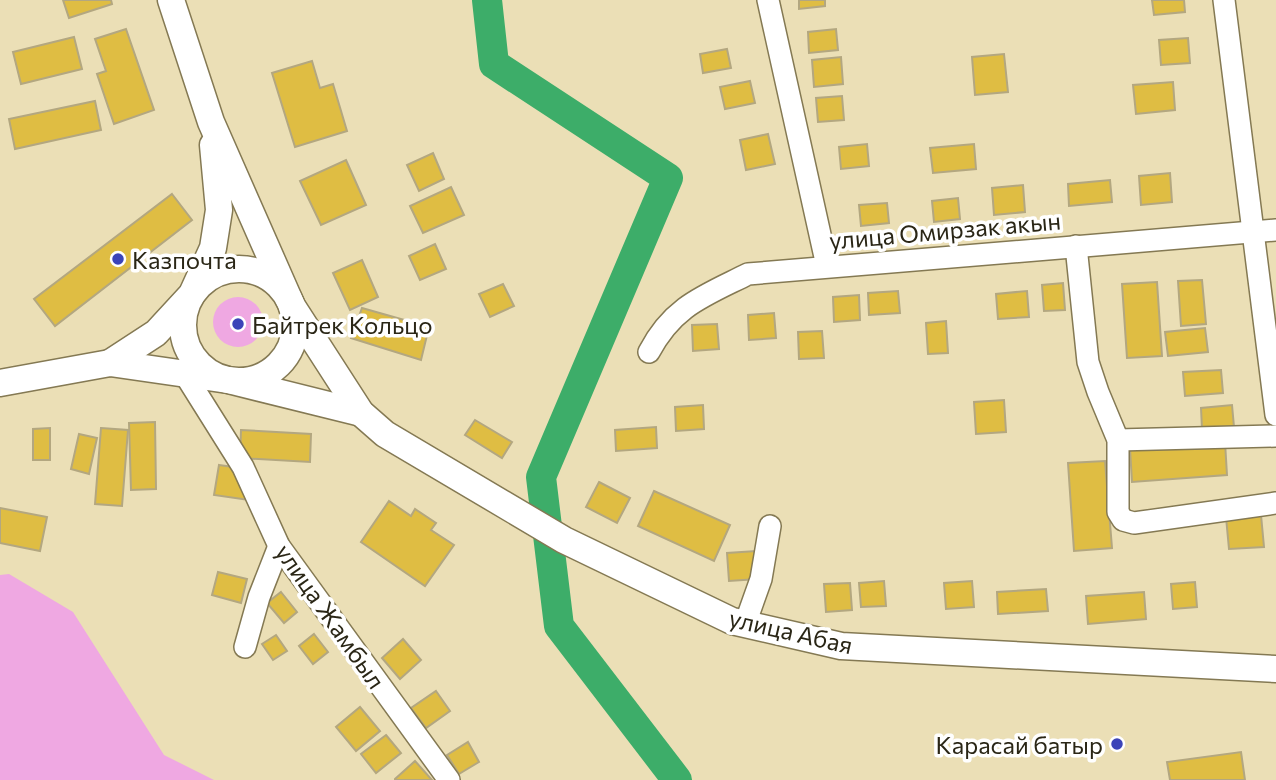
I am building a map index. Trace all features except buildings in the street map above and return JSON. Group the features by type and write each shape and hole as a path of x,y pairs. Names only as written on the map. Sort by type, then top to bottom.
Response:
{"main road":[{"path":"171,0 211,122 292,306 295,323 293,339 281,361 261,376 245,380 228,380 211,374 197,362 187,346 183,329 184,310 213,248 219,210 211,122"},
{"path":"110,363 156,333 204,281 219,272 237,269 254,271 270,279 283,291 292,306"},
{"name":"улица Абая","path":"292,306 361,413 385,434 564,540 732,621 841,646 1276,669"},
{"path":"0,383 110,363 228,380 361,413"}],"street":[{"path":"768,0 827,266"},
{"path":"1224,0 1276,415"},
{"name":"улица Омирзак акын","path":"649,352 659,334 688,304 748,274 1276,230"},
{"path":"1076,246 1088,362 1118,440 1118,512 1123,520 1134,523 1276,503"},
{"name":"улица Жамбыл","path":"184,373 243,467 279,546 449,780"},
{"path":"1118,440 1276,436"},
{"path":"745,624 761,579 770,526"},
{"path":"245,647 259,597 279,546"}],"shaded area":[{"path":"228,298 248,298 262,312 262,332 248,346 228,346 214,332 214,312"},
{"path":"9,574 73,612 164,755 214,780 0,780 0,575"}],"waterway":[{"path":"487,0 494,64 668,178 541,477 559,626 677,780"}],"place":[{"name":"Казпочта","path":"118,259"},
{"name":"Байтрек Кольцо","path":"238,324"},
{"name":"Карасай батыр","path":"1117,744"}]}
